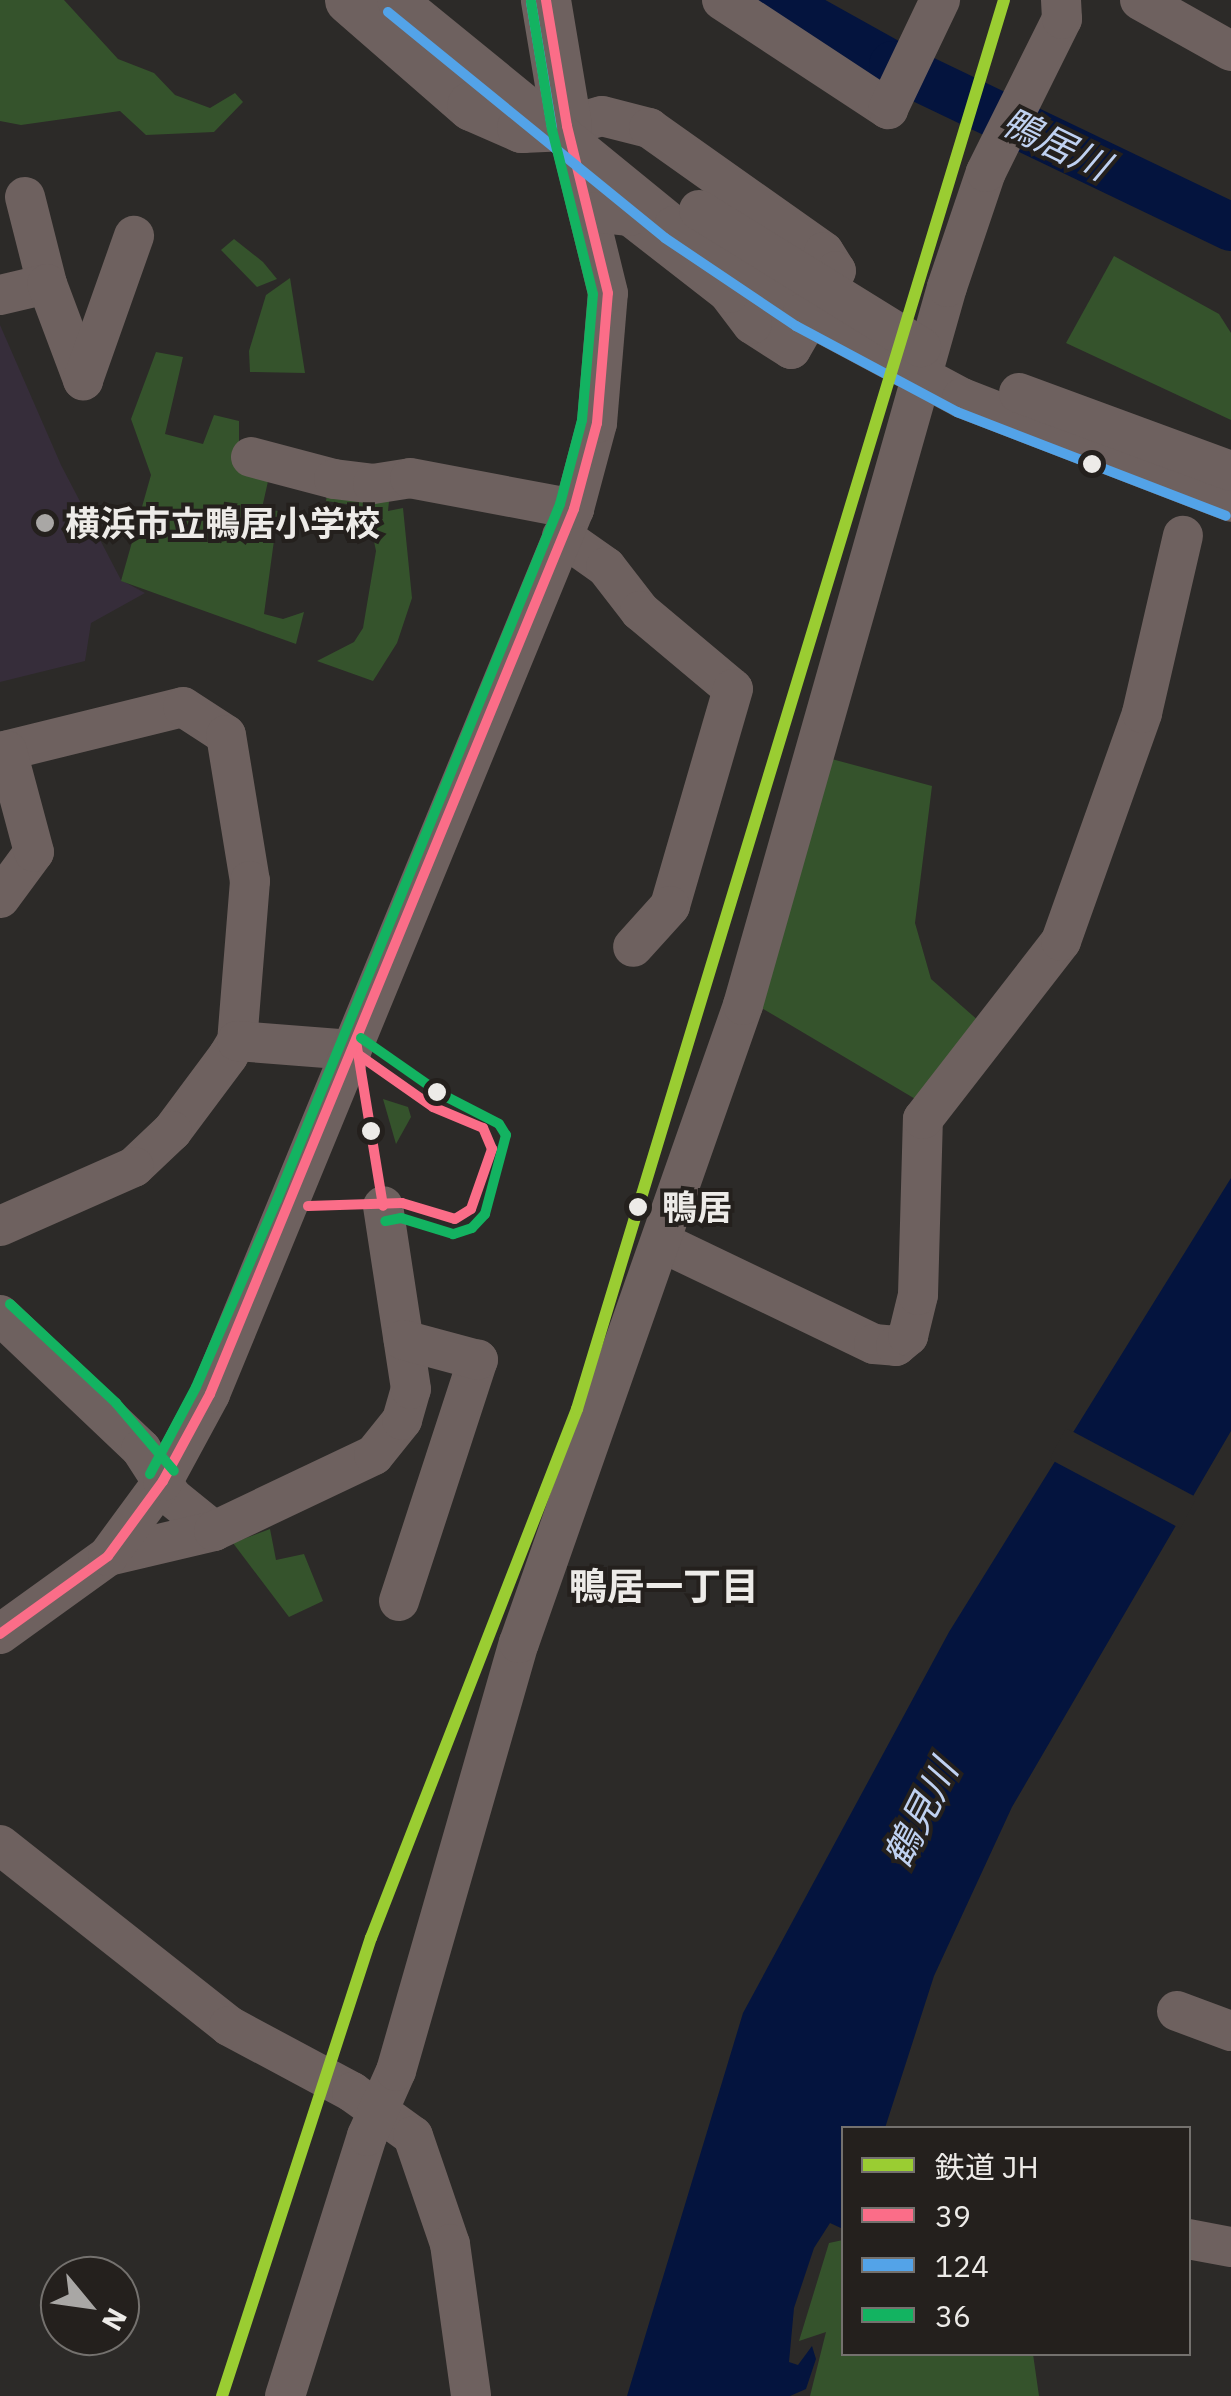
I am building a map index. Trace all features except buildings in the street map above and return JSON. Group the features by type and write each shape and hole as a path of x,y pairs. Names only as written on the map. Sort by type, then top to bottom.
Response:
{"main road":[{"path":"350,0 472,106 522,128 567,126 546,0"}],"street":[{"path":"398,0 674,226 803,313 962,398 1231,502"},
{"path":"437,0 688,202 858,313 1001,386 1231,471"},
{"path":"722,0 888,109 922,50 940,0"},
{"path":"285,2396 378,2109 396,2071 518,1643 700,1138 986,172 1062,19 1060,0"},
{"path":"1140,0 1231,51"},
{"path":"0,1634 108,1556 163,1481 210,1394 568,522 597,423 608,347 608,294 592,212 567,126 602,116 649,128 824,252 836,271 791,349 752,324 729,293 630,216 592,212"},
{"path":"25,196 48,284 83,380 134,236"},
{"path":"0,295 48,284"},
{"path":"251,456 334,479 373,484 410,478 568,522 640,612 733,688 670,906 632,947"},
{"path":"664,1243 874,1344 896,1346 908,1336 918,1296 923,1119 1061,941 1142,712 1184,536"},
{"path":"0,898 34,852 3,752 183,706 226,736 250,881 237,1041 172,1131 134,1167 0,1226"},
{"path":"237,1041 352,1050"},
{"path":"108,1556 214,1531 374,1455 402,1420 411,1389 383,1206"},
{"path":"0,1315 106,1414 172,1497 214,1531"},
{"path":"399,1601 478,1360 404,1340"},
{"path":"0,1845 229,2026 378,2109 412,2136 432,2178 462,2301 472,2396"},
{"path":"1177,2011 1231,2031"},
{"path":"1191,2240 1231,2247"}],"shaded area":[{"name":"横浜市立鴨居小学校","path":"0,325 61,465 121,580 145,593 91,623 85,661 0,682"}],"green space":[{"path":"0,0 64,0 118,59 154,73 175,95 210,108 235,93 243,102 214,132 146,135 120,111 21,125 0,121"},
{"path":"234,239 277,279 257,287 221,250"},
{"path":"1114,256 1219,314 1231,333 1231,420 1066,343"},
{"path":"290,278 305,373 250,372 249,351 266,295"},
{"path":"156,352 183,357 165,434 203,444 214,415 239,421 239,461 271,468 262,508 278,511 264,614 283,619 304,612 296,644 121,581 151,475 131,419"},
{"path":"328,489 390,492 388,511 403,508 412,598 397,643 373,681 317,661 354,642 363,628 376,551 367,507 326,501"},
{"path":"828,758 932,786 915,923 931,979 980,1022 917,1100 755,1004"},
{"path":"383,1099 408,1107 411,1117 396,1144"},
{"path":"270,1529 276,1560 304,1554 323,1601 289,1617 233,1543"},
{"path":"841,2240 841,2356 1033,2356 1039,2396 810,2396 826,2332 799,2341 829,2243"}],"water":[{"name":"鶴見川","path":"1231,1178 1231,1431 1012,1807 934,1976 886,2126 841,2126 841,2228 830,2223 814,2248 794,2308 789,2362 798,2365 812,2346 816,2359 806,2389 790,2396 627,2396 743,2013 949,1632"}],"pier":[{"path":"1066,1428 1197,1497 1180,1528 1050,1459"}],"waterway":[{"name":"鴨居川","path":"776,0 893,65 1231,227"}],"rail line":[{"name":"JH","path":"222,2396 371,1938 577,1409 1004,0"}],"transit line":[{"name":"39","path":"0,1634 108,1556 163,1481 210,1394 574,509 597,423 608,293 567,126 546,0"},
{"name":"124","path":"531,2 552,128"},
{"name":"36","path":"150,1474 196,1387 277,1200 560,504 582,420 593,294 552,130 531,2"},
{"name":"124","path":"388,12 665,238 796,326 957,412 1226,516"},
{"name":"36","path":"361,1038 441,1094 499,1124 506,1135 485,1214 472,1228 453,1234 401,1218 385,1221"},
{"name":"39","path":"356,1041 383,1206"},
{"name":"39","path":"308,1206 402,1203 455,1219 471,1209 492,1149 483,1128 433,1107 352,1050"},
{"name":"36","path":"10,1304 116,1403 174,1471"}],"place":[{"name":"横浜市立鴨居小学校","path":"45,523"},
{"name":"鴨居","path":"638,1207"}],"district":[{"name":"鴨居一丁目","path":"664,1586"}]}
